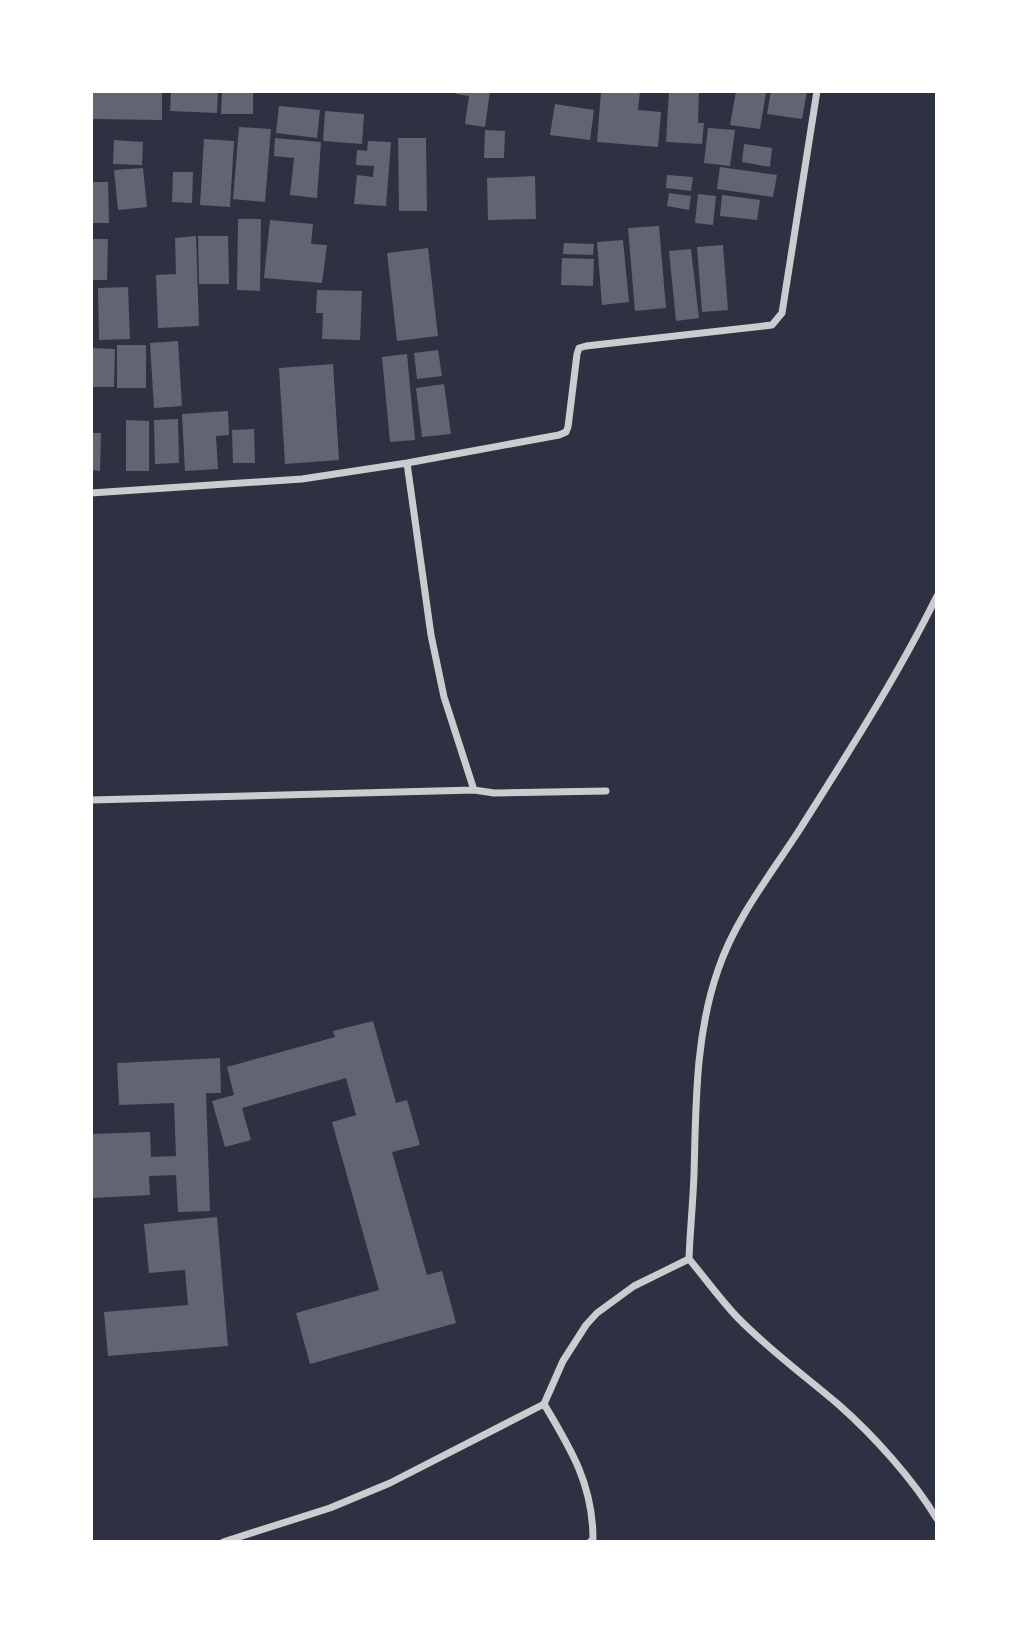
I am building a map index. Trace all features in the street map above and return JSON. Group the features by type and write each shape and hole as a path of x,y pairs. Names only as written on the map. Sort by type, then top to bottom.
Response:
{"street":[{"path":"91,493 302,479 559,435 566,432 579,348 767,327 778,321 782,313 817,91"},
{"path":"407,463 431,635 444,697 474,790"},
{"path":"937,596 916,638 828,785 738,926 718,968 707,1007 695,1094 689,1259 737,1316 795,1370 840,1406 869,1435 937,1519"},
{"path":"91,800 474,790 494,793 606,791"},
{"path":"223,1542 330,1508 390,1483 545,1402 563,1361 586,1325 634,1286 689,1259"},
{"path":"545,1402 574,1453 587,1487 593,1517 593,1539 590,1542"}],"building":[{"path":"91,91 162,91 162,120 91,119"},
{"path":"171,91 218,91 217,113 170,111"},
{"path":"222,91 253,91 253,114 221,114"},
{"path":"456,91 490,91 485,127 465,124 469,96 456,94"},
{"path":"601,91 640,91 638,110 661,112 658,147 597,142"},
{"path":"669,91 699,91 698,123 704,123 702,144 666,142"},
{"path":"736,91 766,93 760,129 730,125"},
{"path":"771,91 807,91 802,119 767,114"},
{"path":"555,104 594,110 590,140 550,135"},
{"path":"279,106 320,110 317,138 276,133"},
{"path":"325,111 364,114 362,144 323,141"},
{"path":"239,127 271,129 265,202 233,199"},
{"path":"708,128 735,130 730,166 704,163"},
{"path":"485,130 505,131 504,158 484,158"},
{"path":"275,138 321,142 317,198 290,195 294,158 274,156"},
{"path":"398,138 426,138 427,211 399,211"},
{"path":"204,139 234,141 230,207 200,205"},
{"path":"114,140 143,142 142,165 113,164"},
{"path":"368,141 391,142 386,206 354,204 357,175 373,177 374,166 356,165 357,150 367,151"},
{"path":"744,144 772,148 770,167 742,162"},
{"path":"720,167 777,175 773,197 717,189"},
{"path":"143,168 147,207 118,210 114,170"},
{"path":"173,172 193,172 192,203 172,202"},
{"path":"667,175 693,177 691,191 666,188"},
{"path":"535,176 536,219 488,220 487,178"},
{"path":"91,182 108,182 109,223 91,223"},
{"path":"669,193 691,196 689,210 667,206"},
{"path":"698,194 716,196 713,225 695,223"},
{"path":"722,195 760,200 757,220 720,216"},
{"path":"238,219 261,219 260,291 237,290"},
{"path":"270,220 313,224 311,244 327,245 322,283 264,278"},
{"path":"659,226 666,308 635,311 628,228"},
{"path":"196,236 199,326 158,328 156,275 176,274 175,238"},
{"path":"198,236 228,236 229,284 199,284"},
{"path":"91,239 108,239 107,280 91,280"},
{"path":"623,240 629,302 602,305 597,242"},
{"path":"564,243 594,244 593,255 563,254"},
{"path":"723,245 728,310 702,312 697,247"},
{"path":"428,248 438,336 397,341 387,253"},
{"path":"691,249 699,318 676,321 669,251"},
{"path":"562,258 594,259 593,286 561,285"},
{"path":"128,287 130,339 99,340 98,288"},
{"path":"317,290 362,291 360,340 322,339 323,313 316,313"},
{"path":"178,341 182,406 154,408 150,343"},
{"path":"117,345 146,345 146,388 117,388"},
{"path":"91,348 115,349 114,387 91,387"},
{"path":"438,350 442,376 417,379 414,353"},
{"path":"407,354 415,440 390,442 382,357"},
{"path":"333,364 339,460 285,464 279,368"},
{"path":"444,384 451,434 422,437 416,388"},
{"path":"228,411 229,435 216,436 218,469 185,471 182,414"},
{"path":"178,419 179,463 155,464 154,420"},
{"path":"126,420 149,421 149,471 126,471"},
{"path":"254,429 255,463 233,463 232,430"},
{"path":"91,433 101,433 100,471 91,470"},
{"path":"373,1021 396,1103 407,1100 420,1145 392,1152 427,1275 442,1271 456,1323 310,1364 296,1313 379,1290 332,1122 356,1115 346,1078 242,1108 251,1140 225,1147 212,1101 234,1095 227,1067 335,1037 333,1031"},
{"path":"220,1058 221,1093 206,1093 210,1211 178,1212 176,1175 149,1176 150,1195 93,1198 91,1134 150,1132 151,1157 176,1156 174,1103 119,1105 117,1063"},
{"path":"217,1217 228,1346 108,1356 104,1312 188,1305 185,1270 149,1273 144,1224"}]}
